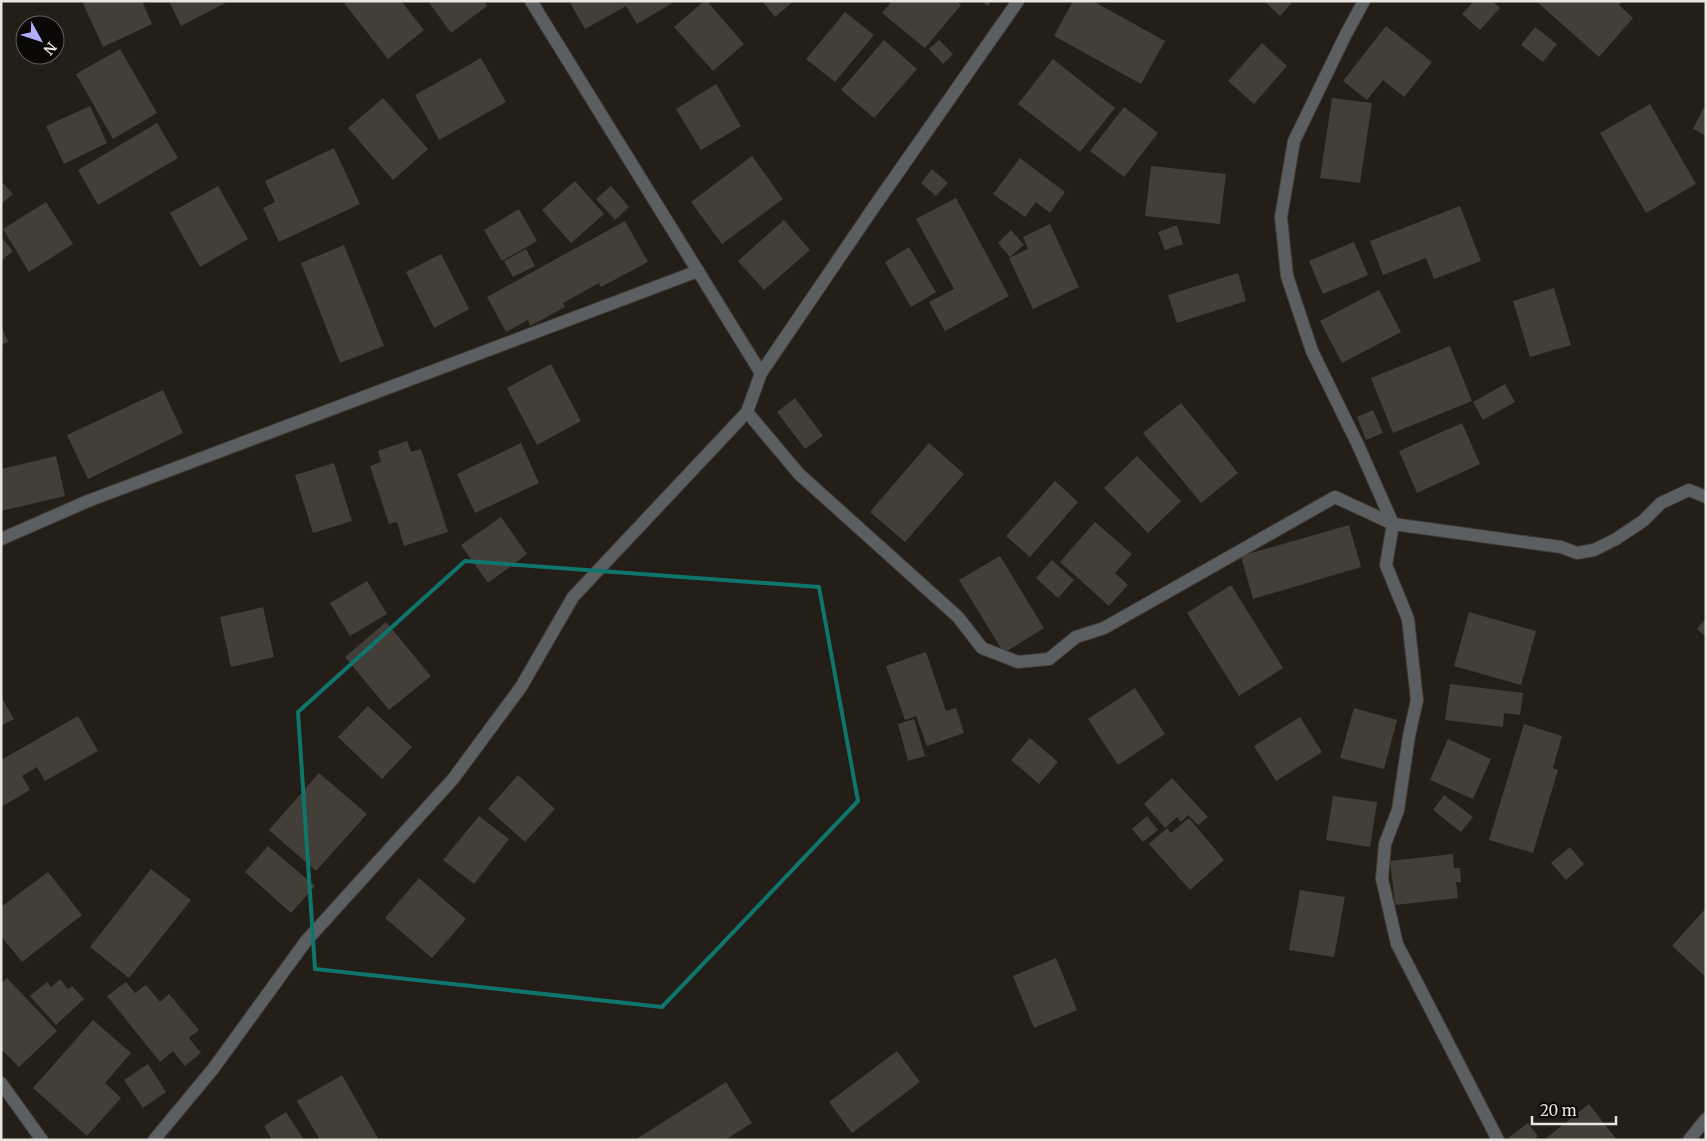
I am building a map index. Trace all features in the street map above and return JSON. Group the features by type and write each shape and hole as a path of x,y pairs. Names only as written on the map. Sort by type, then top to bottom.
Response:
{"street":[{"path":"531,1 762,372"},
{"path":"154,1140 212,1069 306,941 453,779 521,687 573,597 747,412 762,372 876,204 1018,1"},
{"path":"1364,1 1294,140 1281,217 1287,276 1312,351 1358,445 1393,524 1386,565 1408,619 1418,700 1409,736 1398,810 1385,844 1382,879 1397,944 1498,1140"},
{"path":"1,539 88,501 698,271"},
{"path":"747,412 799,474 958,617 982,648 1018,662 1049,658 1076,637 1104,628 1335,497 1393,524 1561,548 1577,553 1594,550 1616,539 1643,521 1662,503 1689,490 1706,497"},
{"path":"1,1083 42,1140"},
{"path":"1689,1140 1706,1119"}],"highlighted area":[{"path":"465,561 819,587 858,801 662,1007 315,969 298,712"}],"building":[{"path":"82,1 142,1 152,24 103,47"},
{"path":"169,1 229,1 181,26"},
{"path":"347,1 401,1 424,30 388,59 344,3"},
{"path":"428,1 484,1 487,6 451,33"},
{"path":"569,1 676,1 637,24 626,6 585,29"},
{"path":"704,1 707,1 744,44 713,71 674,27"},
{"path":"762,1 794,1 775,17"},
{"path":"892,1 957,1 961,5 925,48 882,13"},
{"path":"980,1 991,1 988,6"},
{"path":"1073,1 1093,1 1165,41 1141,84 1054,36"},
{"path":"1264,1 1293,1 1280,16"},
{"path":"1474,1 1492,1 1500,8 1480,30 1462,14"},
{"path":"1536,1 1623,1 1619,5 1633,18 1599,57"},
{"path":"845,12 874,35 835,82 806,59"},
{"path":"1386,26 1432,62 1404,97 1383,80 1367,100 1343,81"},
{"path":"1535,27 1557,44 1543,62 1521,45"},
{"path":"884,40 917,69 874,118 841,90"},
{"path":"939,40 953,54 943,64 929,49"},
{"path":"1262,43 1287,66 1254,104 1228,81"},
{"path":"120,49 157,113 113,139 76,74"},
{"path":"481,58 506,102 439,140 415,95"},
{"path":"1053,59 1115,108 1080,152 1018,104"},
{"path":"716,84 741,126 701,150 676,109"},
{"path":"383,98 428,149 393,180 348,128"},
{"path":"1332,98 1372,103 1360,183 1320,178"},
{"path":"1650,104 1696,184 1646,213 1600,133"},
{"path":"90,106 107,143 64,164 46,126"},
{"path":"1124,107 1158,133 1124,177 1090,151"},
{"path":"1704,107 1706,108 1706,136 1693,129"},
{"path":"157,123 178,158 98,205 78,170"},
{"path":"334,148 360,204 279,242 263,208 275,202 265,181"},
{"path":"752,156 783,199 722,244 691,202"},
{"path":"1020,158 1065,192 1050,213 1036,202 1025,217 993,194"},
{"path":"1151,166 1226,174 1220,224 1145,216"},
{"path":"932,169 948,183 936,196 921,183"},
{"path":"1,181 13,194 1,204"},
{"path":"575,181 604,214 571,243 542,210"},
{"path":"218,186 248,239 200,267 170,213"},
{"path":"611,186 629,207 615,220 596,199"},
{"path":"956,198 1009,296 945,331 929,302 954,289 916,219"},
{"path":"46,202 73,244 29,272 3,229"},
{"path":"1460,206 1481,261 1434,279 1426,258 1383,275 1370,241"},
{"path":"519,209 537,241 502,261 484,230"},
{"path":"784,220 810,250 764,290 738,261"},
{"path":"625,221 648,262 601,287 599,283 563,303 565,307 530,326 528,320 506,332 487,297"},
{"path":"1050,224 1079,287 1033,309 1009,258 1028,249 1023,237"},
{"path":"1177,225 1183,244 1165,250 1158,232"},
{"path":"1011,230 1024,245 1010,257 998,243"},
{"path":"1,237 13,251 1,261"},
{"path":"1354,242 1368,275 1323,294 1309,261"},
{"path":"344,245 384,346 340,363 301,263"},
{"path":"909,247 936,292 911,307 885,262"},
{"path":"526,249 535,266 513,277 504,261"},
{"path":"441,254 469,309 434,328 406,272"},
{"path":"1238,273 1246,301 1177,323 1168,295"},
{"path":"1554,288 1571,345 1530,357 1513,301"},
{"path":"1379,290 1401,332 1342,363 1320,321"},
{"path":"1,325 8,342 1,345"},
{"path":"1450,346 1472,401 1393,433 1371,378"},
{"path":"551,364 581,421 537,445 507,388"},
{"path":"1505,384 1515,402 1483,420 1473,402"},
{"path":"163,390 183,433 88,479 67,435"},
{"path":"795,398 823,436 805,449 777,412"},
{"path":"1181,403 1238,473 1201,503 1143,433"},
{"path":"1373,410 1383,433 1366,440 1357,417"},
{"path":"1462,423 1480,464 1417,493 1399,451"},
{"path":"407,441 411,452 421,449 448,532 404,546 397,522 389,524 370,466 381,462 378,451"},
{"path":"521,443 539,483 475,513 457,474"},
{"path":"929,443 964,474 905,542 870,512"},
{"path":"56,456 65,496 1,511 1,469"},
{"path":"1137,456 1181,501 1148,533 1104,488"},
{"path":"334,463 352,521 313,533 295,475"},
{"path":"1055,481 1078,502 1030,557 1006,536"},
{"path":"501,517 527,554 488,583 461,545"},
{"path":"1095,522 1132,554 1115,573 1128,585 1109,606 1060,562"},
{"path":"1349,525 1361,567 1253,599 1241,556"},
{"path":"1000,556 1044,628 1004,653 959,580"},
{"path":"1052,560 1074,580 1058,598 1036,578"},
{"path":"367,581 387,614 350,636 330,603"},
{"path":"1231,585 1283,668 1239,696 1187,613"},
{"path":"263,607 274,657 231,667 220,617"},
{"path":"1469,612 1536,631 1521,685 1454,666"},
{"path":"1706,618 1706,637 1697,629"},
{"path":"386,622 431,676 389,710 345,657"},
{"path":"926,652 946,711 956,708 964,733 927,746 916,716 905,720 886,666"},
{"path":"1450,684 1523,693 1520,715 1504,713 1503,727 1445,720"},
{"path":"1135,688 1165,734 1118,765 1088,719"},
{"path":"1,696 14,719 1,726"},
{"path":"368,706 412,747 382,779 338,737"},
{"path":"1354,708 1397,720 1384,769 1340,758"},
{"path":"78,716 98,751 45,781 37,767 22,776 30,790 1,807 1,760"},
{"path":"1300,717 1322,752 1276,781 1254,746"},
{"path":"914,719 925,756 908,761 898,724"},
{"path":"1524,724 1562,736 1553,768 1558,770 1533,853 1489,840"},
{"path":"1030,738 1058,762 1039,784 1011,760"},
{"path":"1448,739 1491,759 1473,799 1430,780"},
{"path":"319,773 367,814 316,871 269,830"},
{"path":"518,775 555,809 525,842 488,809"},
{"path":"1172,778 1208,817 1198,825 1188,815 1181,822 1177,817 1165,828 1144,804"},
{"path":"1444,795 1473,817 1461,832 1433,810"},
{"path":"1333,796 1377,802 1370,847 1326,840"},
{"path":"479,816 509,839 474,884 443,860"},
{"path":"1147,816 1158,830 1143,842 1132,829"},
{"path":"1189,818 1224,860 1190,890 1149,844 1167,828 1171,833"},
{"path":"268,846 315,886 291,913 245,872"},
{"path":"1570,847 1584,864 1566,880 1551,863"},
{"path":"1453,854 1454,868 1460,868 1461,882 1456,882 1458,898 1395,905 1390,861"},
{"path":"151,869 191,900 129,978 90,947"},
{"path":"48,872 82,915 22,962 1,936 1,907"},
{"path":"419,878 466,919 432,958 385,918"},
{"path":"1300,890 1345,897 1334,957 1289,950"},
{"path":"1706,908 1706,977 1672,946"},
{"path":"1056,958 1077,1010 1034,1028 1013,976"},
{"path":"7,978 57,1031 19,1067 1,1049 1,984"},
{"path":"60,979 68,989 72,986 84,999 56,1025 30,996 47,982 51,987"},
{"path":"126,982 135,993 146,985 160,1002 169,994 199,1030 189,1038 201,1053 185,1066 173,1051 160,1062 107,996"},
{"path":"93,1020 131,1053 105,1083 121,1098 87,1136 33,1088"},
{"path":"897,1051 920,1082 852,1133 829,1102"},
{"path":"148,1064 166,1092 143,1108 124,1080"},
{"path":"342,1075 379,1140 320,1140 297,1101"},
{"path":"726,1082 752,1123 725,1140 635,1140"},
{"path":"1589,1104 1617,1140 1544,1140"},
{"path":"286,1112 304,1140 272,1140 264,1126"},
{"path":"1528,1123 1538,1136 1533,1140 1509,1140 1508,1138"}]}
